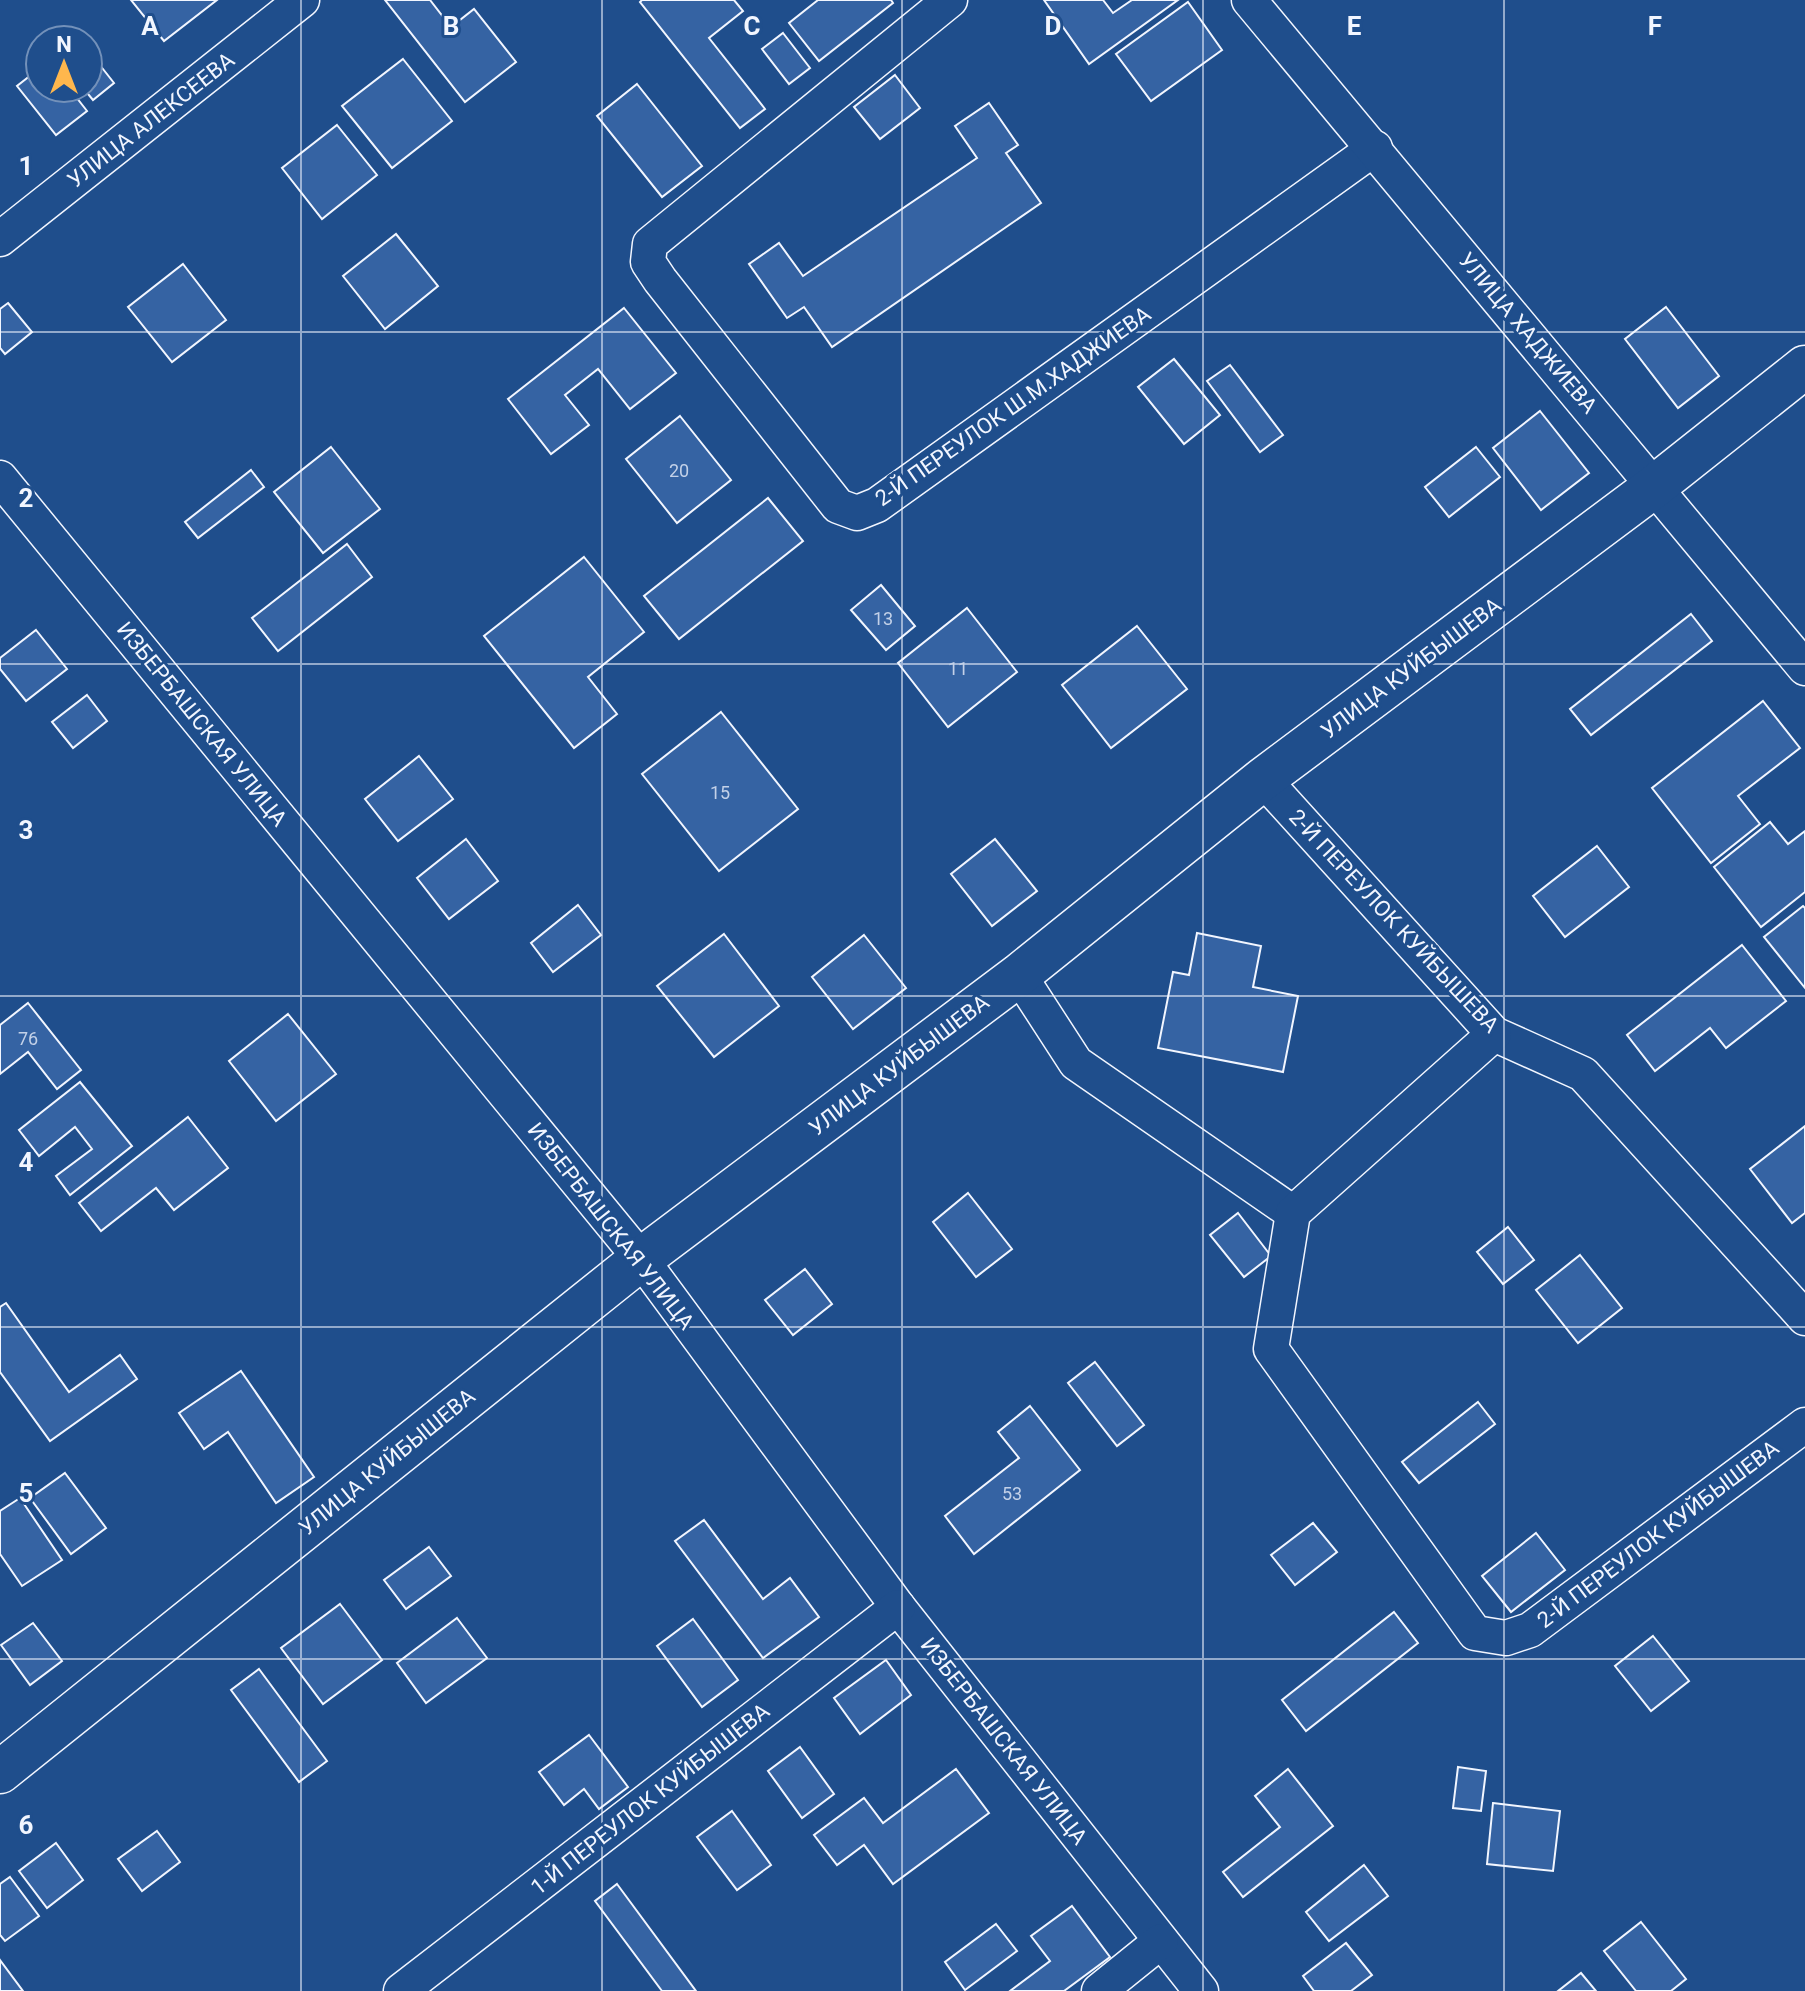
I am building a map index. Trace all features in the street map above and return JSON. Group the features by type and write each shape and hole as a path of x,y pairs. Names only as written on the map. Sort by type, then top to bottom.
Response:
{"street":[{"name":"УЛИЦА АЛЕКСЕЕВА","path":"0,239 302,0"},
{"name":"2-Й ПЕРЕУЛОК Ш.М.ХАДЖИЕВА","path":"950,0 650,244 648,262 660,280 838,506 857,513 877,505 1375,148"},
{"name":"УЛИЦА ХАДЖИЕВА","path":"1249,0 1805,668"},
{"name":"УЛИЦА КУЙБЫШЕВА","path":"0,1772 641,1259 1019,975 1263,779 1655,486 1805,367"},
{"name":"ИЗБЕРБАШСКАЯ УЛИЦА","path":"0,478 641,1259 898,1607 1201,1991"},
{"name":"2-Й ПЕРЕУЛОК КУЙБЫШЕВА","path":"1263,779 1494,1034 1583,1074 1805,1318"},
{"path":"1019,975 1076,1063 1293,1213 1494,1034"},
{"name":"2-Й ПЕРЕУЛОК КУЙБЫШЕВА","path":"1293,1213 1271,1349 1475,1633 1506,1638 1530,1630 1805,1425"},
{"name":"1-Й ПЕРЕУЛОК КУЙБЫШЕВА","path":"401,1991 898,1607"},
{"path":"1099,1991 1161,1941"}],"building":[{"path":"131,0 217,0 164,41"},
{"path":"385,0 430,0 451,27 474,9 516,62 465,102"},
{"path":"734,0 743,11 709,38 765,109 740,128 640,2"},
{"path":"818,0 891,0 893,3 819,61 789,23"},
{"path":"1044,0 1103,0 1113,13 1132,0 1178,0 1089,64"},
{"path":"1188,2 1222,50 1151,101 1116,54"},
{"path":"783,33 810,68 789,84 762,49"},
{"path":"403,59 452,121 392,168 342,106"},
{"path":"104,70 114,83 104,91"},
{"path":"895,75 920,108 880,139 854,107"},
{"path":"24,81 24,95 17,86"},
{"path":"637,84 702,166 662,197 597,116"},
{"path":"989,103 1018,145 1006,153 1041,203 832,347 804,307 787,318 749,264 779,243 803,276 977,158 955,126"},
{"path":"31,104 82,104 87,111 56,135"},
{"path":"337,125 377,175 322,219 282,168"},
{"path":"396,234 438,286 385,329 343,276"},
{"path":"183,264 226,320 172,362 128,307"},
{"path":"8,303 32,332 5,354 0,348 0,309"},
{"path":"1666,307 1719,376 1678,408 1625,339"},
{"path":"624,308 676,373 630,409 598,369 565,395 589,425 551,454 508,399"},
{"path":"1174,359 1220,415 1184,444 1138,387"},
{"path":"1230,365 1283,435 1260,452 1207,381"},
{"path":"1540,411 1589,473 1541,510 1493,448"},
{"path":"680,416 731,480 677,523 626,459"},
{"path":"331,447 380,509 323,553 274,492"},
{"path":"1476,447 1500,477 1449,517 1425,487"},
{"path":"251,470 264,487 198,538 185,522"},
{"path":"768,498 803,541 679,639 644,596"},
{"path":"347,544 372,577 278,651 252,618"},
{"path":"584,557 644,632 588,677 617,714 574,748 484,636"},
{"path":"881,585 915,626 886,650 851,610"},
{"path":"967,608 1017,672 948,727 898,663"},
{"path":"1691,614 1712,641 1591,735 1570,709"},
{"path":"1137,626 1187,689 1111,748 1062,685"},
{"path":"36,630 67,669 26,701 0,669 0,658"},
{"path":"87,695 107,721 73,748 52,722"},
{"path":"1763,701 1800,748 1738,796 1760,824 1711,863 1652,788"},
{"path":"721,712 798,809 719,871 642,774"},
{"path":"419,756 453,799 398,841 365,799"},
{"path":"1770,822 1788,844 1805,831 1805,892 1761,927 1714,867"},
{"path":"466,839 498,881 449,919 417,878"},
{"path":"995,839 1037,891 992,926 951,874"},
{"path":"1597,846 1629,887 1565,937 1533,896"},
{"path":"578,905 601,935 553,972 531,943"},
{"path":"1803,906 1805,908 1805,988 1764,937"},
{"path":"1197,933 1261,946 1253,987 1298,996 1283,1072 1158,1048 1173,972 1189,975"},
{"path":"724,934 779,1006 714,1057 657,986"},
{"path":"864,935 906,988 853,1029 812,977"},
{"path":"1742,945 1786,1001 1726,1048 1710,1028 1655,1071 1627,1035"},
{"path":"28,1003 81,1070 57,1089 28,1052 0,1074 0,1025"},
{"path":"288,1014 336,1074 276,1121 229,1061"},
{"path":"80,1082 132,1146 70,1195 56,1176 92,1149 75,1127 39,1156 19,1130"},
{"path":"188,1117 228,1168 174,1210 156,1188 101,1231 79,1203"},
{"path":"1805,1126 1805,1213 1792,1223 1750,1169"},
{"path":"968,1193 1012,1249 976,1277 933,1222"},
{"path":"1238,1213 1271,1256 1244,1277 1210,1235"},
{"path":"1508,1227 1534,1260 1503,1284 1477,1252"},
{"path":"1580,1255 1622,1308 1578,1343 1536,1290"},
{"path":"805,1269 832,1304 793,1335 765,1300"},
{"path":"6,1303 69,1392 120,1355 137,1379 50,1441 0,1372 0,1307"},
{"path":"1095,1362 1144,1425 1117,1446 1068,1383"},
{"path":"241,1371 314,1477 276,1503 228,1432 204,1449 179,1413"},
{"path":"1478,1402 1495,1424 1419,1483 1402,1462"},
{"path":"1030,1406 1080,1470 974,1554 945,1516 1019,1458 998,1432"},
{"path":"65,1473 106,1528 71,1554 30,1498"},
{"path":"20,1498 62,1560 22,1586 0,1554 0,1511"},
{"path":"704,1520 763,1599 790,1578 819,1617 763,1658 675,1541"},
{"path":"1313,1523 1337,1552 1295,1585 1271,1555"},
{"path":"1536,1533 1565,1570 1511,1612 1482,1576"},
{"path":"429,1547 451,1576 406,1609 384,1580"},
{"path":"340,1604 382,1660 323,1704 281,1648"},
{"path":"1394,1612 1418,1643 1306,1731 1282,1700"},
{"path":"457,1618 487,1658 426,1703 397,1663"},
{"path":"693,1619 738,1680 702,1707 657,1646"},
{"path":"33,1623 62,1661 30,1685 1,1645"},
{"path":"1653,1636 1689,1681 1651,1711 1615,1666"},
{"path":"886,1660 911,1695 860,1734 834,1698"},
{"path":"259,1669 327,1761 299,1782 231,1690"},
{"path":"589,1735 628,1787 599,1809 584,1789 564,1805 539,1772"},
{"path":"800,1747 834,1794 802,1818 768,1771"},
{"path":"1458,1767 1486,1771 1481,1811 1453,1808"},
{"path":"956,1769 989,1813 893,1884 864,1845 837,1865 814,1835 864,1798 883,1823"},
{"path":"1288,1769 1333,1826 1243,1897 1223,1872 1280,1827 1255,1796"},
{"path":"1493,1803 1560,1811 1553,1871 1487,1864"},
{"path":"732,1811 771,1865 737,1890 697,1837"},
{"path":"157,1831 180,1862 142,1891 118,1859"},
{"path":"56,1843 83,1880 47,1908 19,1871"},
{"path":"1364,1865 1388,1896 1329,1941 1306,1912"},
{"path":"10,1877 39,1916 5,1941 0,1935 0,1884"},
{"path":"617,1884 696,1991 662,1991 595,1901"},
{"path":"1072,1906 1110,1957 1064,1991 1010,1991 1050,1961 1031,1936"},
{"path":"1641,1922 1686,1979 1671,1991 1636,1991 1604,1951"},
{"path":"996,1924 1017,1951 965,1990 945,1962"},
{"path":"1346,1943 1372,1975 1351,1991 1314,1991 1303,1976"},
{"path":"0,1960 23,1991 0,1991"},
{"path":"1581,1973 1596,1991 1558,1991"}]}
